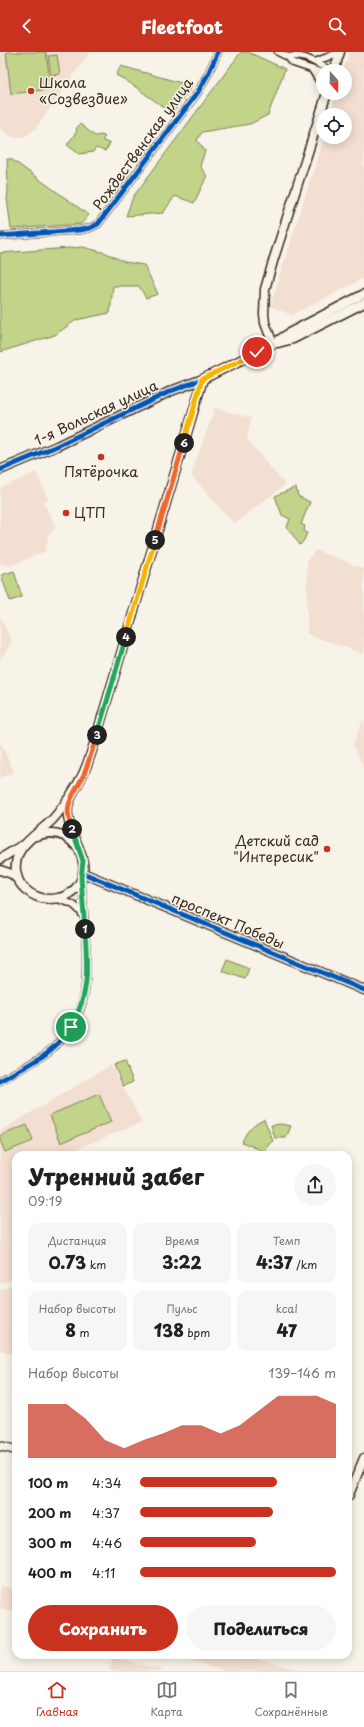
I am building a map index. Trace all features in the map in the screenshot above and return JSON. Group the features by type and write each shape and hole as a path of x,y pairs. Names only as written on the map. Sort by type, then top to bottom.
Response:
{"main road":[{"path":"336,64 340,52"},
{"path":"273,344 265,323 265,289 323,100"},
{"path":"273,344 289,333 364,294"},
{"path":"273,344 293,340 364,303"},
{"name":"1-я Вольская улица","path":"0,470 57,446 171,391 202,379 273,344"},
{"path":"0,859 33,837 60,811 84,774 202,379"},
{"path":"0,870 12,874 30,894 38,898 47,900 57,899 72,892 82,876 83,861 70,823 68,812 70,798 76,787"},
{"path":"33,837 44,833 53,832 63,835 72,841 81,853"},
{"path":"19,881 16,867 17,858 25,843"},
{"name":"проспект Победы","path":"82,876 364,990"},
{"path":"0,1446 12,1449"},
{"path":"352,1488 362,1467 364,1458"}],"street":[{"name":"Рождественская улица","path":"0,236 80,230 90,228 98,224 198,92 218,52"},
{"path":"278,52 288,57 293,63 316,72"},
{"path":"288,57 296,55 315,62 340,52"},
{"path":"313,71 316,76"},
{"path":"0,1080 46,1054 59,1042 71,1027 80,1011 85,995 87,979 82,876"},
{"path":"57,899 72,903 78,908 85,918"}],"shaded area":[{"name":"Школа «Созвездие»","path":"0,52 90,52 36,128 29,134 22,137 13,137 0,129"},
{"path":"349,52 364,52 364,278 292,315 270,306 322,144 352,144 352,108 332,108 335,100 352,100 352,64 345,64"},
{"path":"215,408 251,418 247,439 285,485 234,524 191,475"},
{"path":"36,472 48,499 43,502 56,527 49,534 45,551 11,566 0,563 0,488"},
{"path":"316,550 364,569 364,654 307,634 307,560"},
{"path":"0,615 12,642 0,660"},
{"path":"364,718 364,769 353,744"},
{"path":"0,741 14,772 0,778"},
{"path":"111,1065 142,1122 76,1149 77,1151 12,1151 12,1279 0,1284 0,1131"},
{"path":"12,1286 12,1354 0,1350 0,1290"},
{"path":"0,1585 12,1589 12,1612 0,1608"},
{"path":"112,1659 120,1659 165,1671 109,1671"},
{"path":"182,1659 260,1659 303,1671 225,1671"}],"green space":[{"path":"6,52 46,52 51,89 11,94"},
{"path":"241,52 248,52 285,69 268,115 250,124 202,132 197,140 205,151 200,166 207,176 194,203 175,196 163,213 126,216 133,197"},
{"path":"57,55 60,74 51,75 48,56"},
{"path":"121,66 192,86 173,112 116,75"},
{"path":"80,124 95,136 102,135 105,137 102,140 110,144 105,151 96,148 93,152 79,154 67,145"},
{"path":"7,159 11,159 89,215 81,224 11,229 7,198"},
{"path":"83,247 106,253 125,262 144,265 158,294 146,298 139,286 113,286 110,313 76,320 55,335 0,352 0,253"},
{"path":"296,487 298,496 310,502 301,524 305,526 304,531 307,533 300,545 287,527 290,519 282,515 275,496"},
{"path":"14,571 22,597 10,601 1,575"},
{"path":"227,959 249,968 245,979 222,971"},
{"path":"125,1061 133,1082 123,1086 114,1065"},
{"path":"99,1094 111,1122 61,1143 50,1115"},
{"path":"264,1119 273,1141 269,1144 266,1151 242,1142 250,1128"},
{"path":"281,1124 291,1126 286,1138 275,1138 271,1125"},
{"path":"27,1125 33,1141 5,1152 0,1136"}],"cycle path":[{"path":"0,236 80,230 90,228 98,224 198,92 218,52"},
{"path":"0,470 57,446 171,391 203,379"},
{"path":"83,873 364,990"},
{"path":"0,1081 39,1059 53,1048 69,1031 81,1009 86,985 86,937 81,878"}],"place":[{"name":"Школа «Созвездие»","path":"31,91"},
{"name":"Пятёрочка","path":"101,457"},
{"name":"ЦТП","path":"66,513"},
{"name":"Детский сад \"Интересик\"","path":"327,849"}],"route":[{"path":"71,1027 80,1011 85,995 87,979 85,920 81,878 83,873 83,861 68,817 70,798 84,774 90,757 202,379 257,352"}]}
